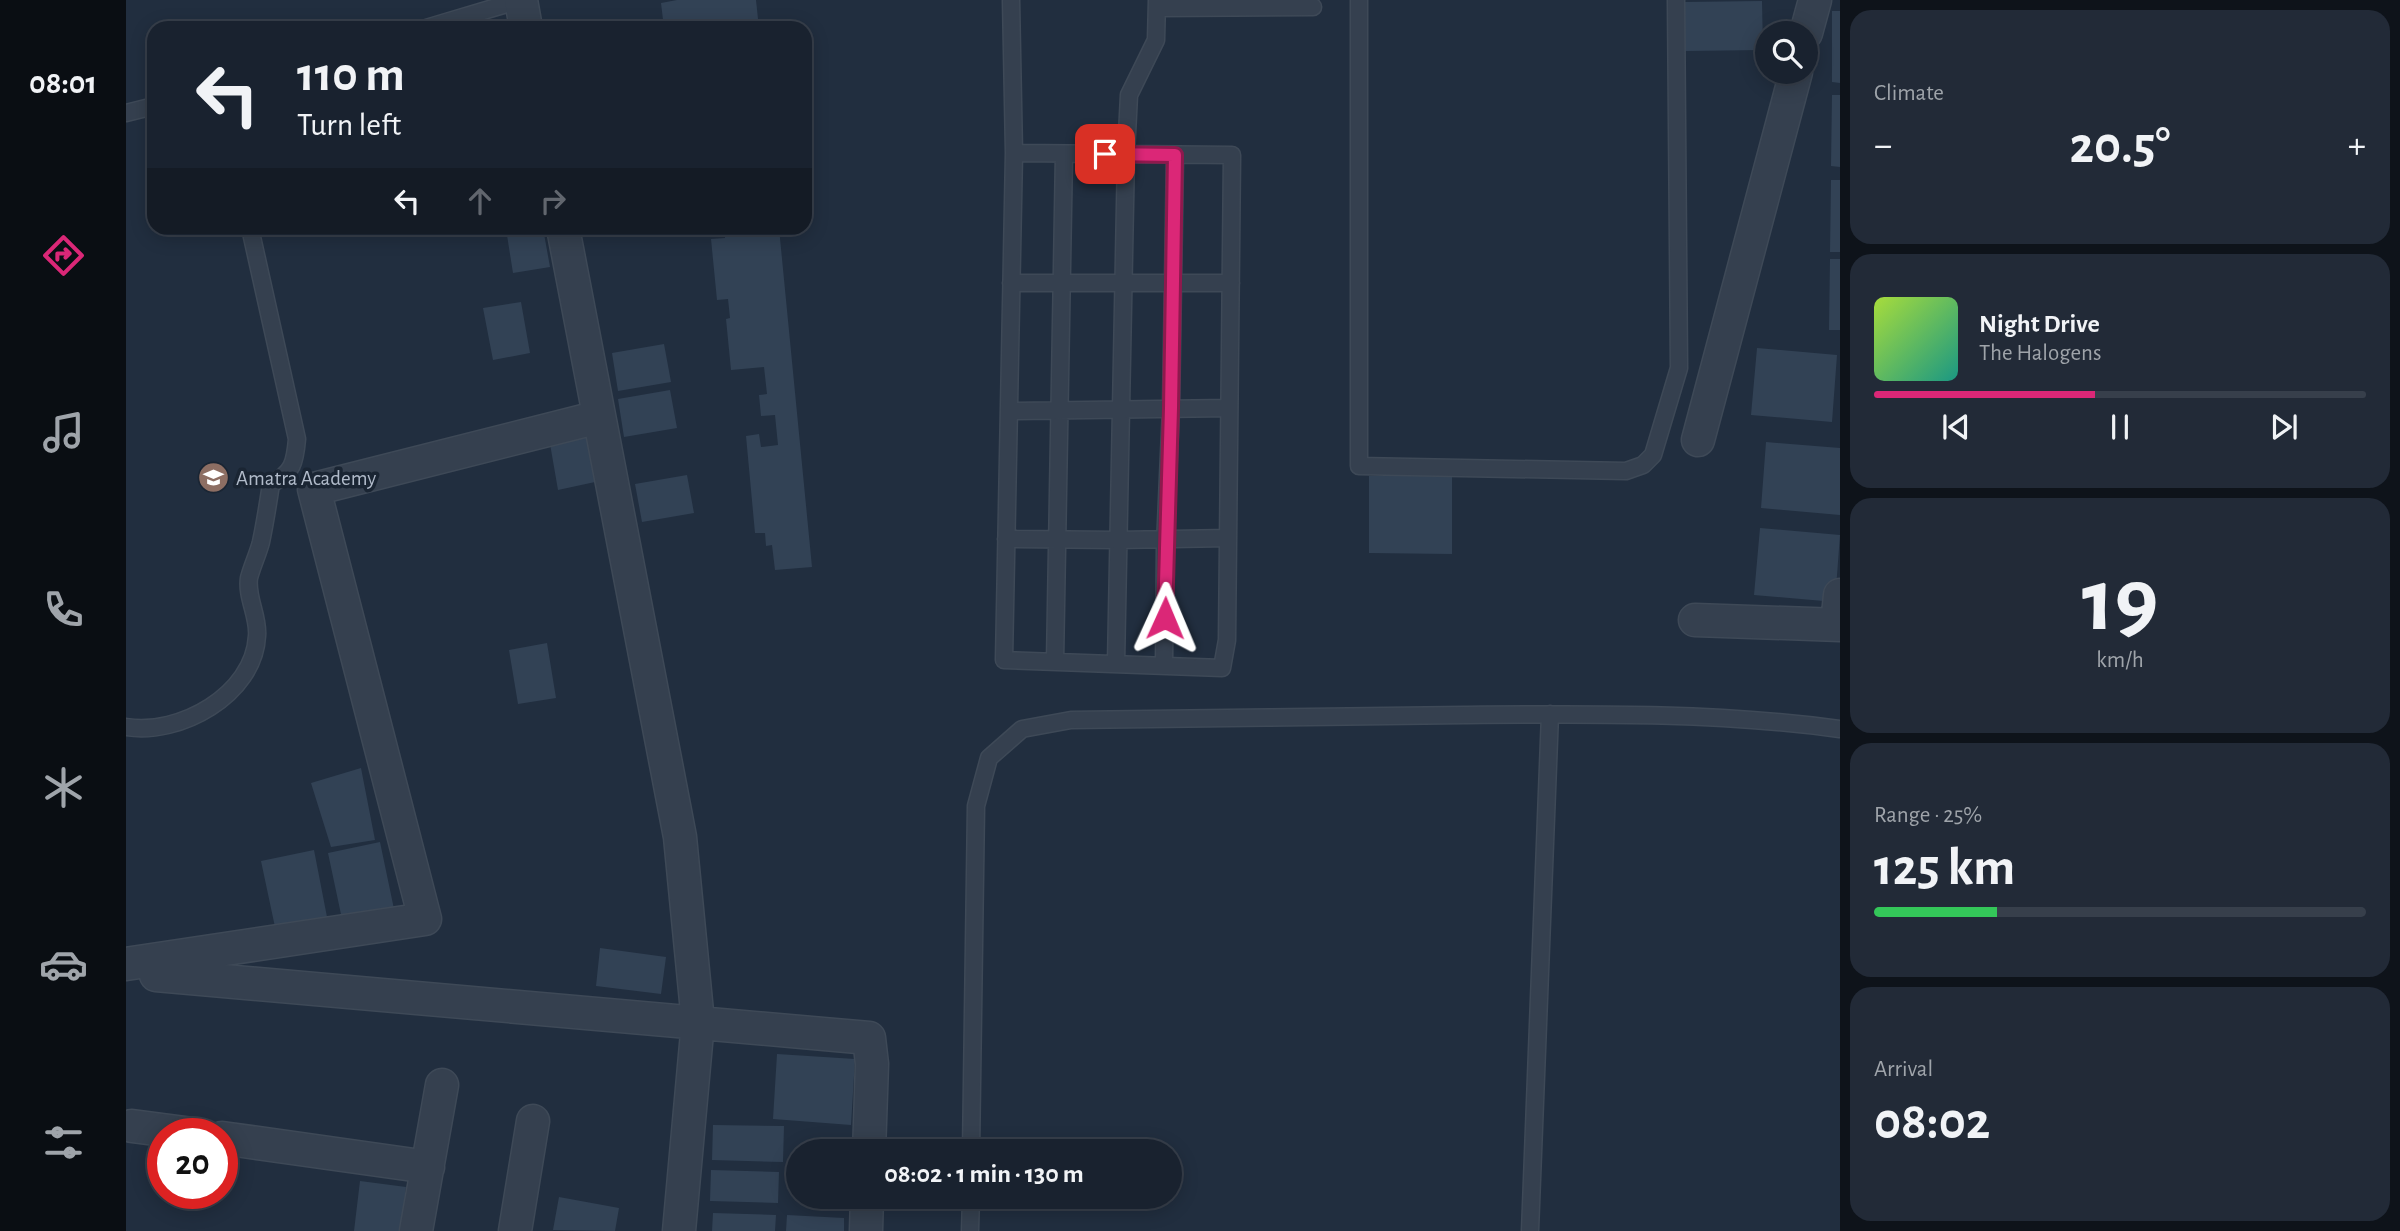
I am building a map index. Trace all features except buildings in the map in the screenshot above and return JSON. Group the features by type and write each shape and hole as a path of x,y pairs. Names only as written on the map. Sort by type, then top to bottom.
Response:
{"street":[{"path":"520,0 524,21"},
{"path":"1809,21 1815,0"},
{"path":"1698,440 1793,84"},
{"path":"564,235 680,837 698,1022 678,1231"},
{"path":"126,964 425,919 314,489 599,417"},
{"path":"1695,621 1839,615"},
{"path":"156,975 869,1038 872,1064 869,1139"},
{"path":"416,1231 442,1085"},
{"path":"515,1231 533,1121"},
{"path":"132,1126 147,1128"},
{"path":"238,1140 428,1167"},
{"path":"866,1231 867,1209"}],"lane":[{"path":"450,21 520,0"},
{"path":"1011,0 1014,153 1004,660 1222,668 1227,640 1232,155 1014,153"},
{"path":"1359,0 1359,466 1626,471 1643,465 1653,455 1679,368 1676,0"},
{"path":"1115,664 1129,95 1156,40 1157,4 1313,7"},
{"path":"126,113 147,108"},
{"path":"1055,662 1064,154"},
{"path":"1164,666 1175,155"},
{"path":"126,727 141,729 174,723 210,709 236,687 253,658 258,635 249,580 261,543 271,484 286,477 295,459 297,439 252,235"},
{"path":"1011,283 1231,283"},
{"path":"1009,411 1229,408"},
{"path":"1006,540 1228,538"},
{"path":"1530,1231 1550,714"},
{"path":"971,1139 976,806 989,758 1022,729 1071,720 1678,714 1800,723 1840,729"},
{"path":"970,1231 971,1209"}],"place":[{"name":"Amatra Academy","path":"213,478"}],"route":[{"path":"1105,154 1175,155 1165,618"}]}
